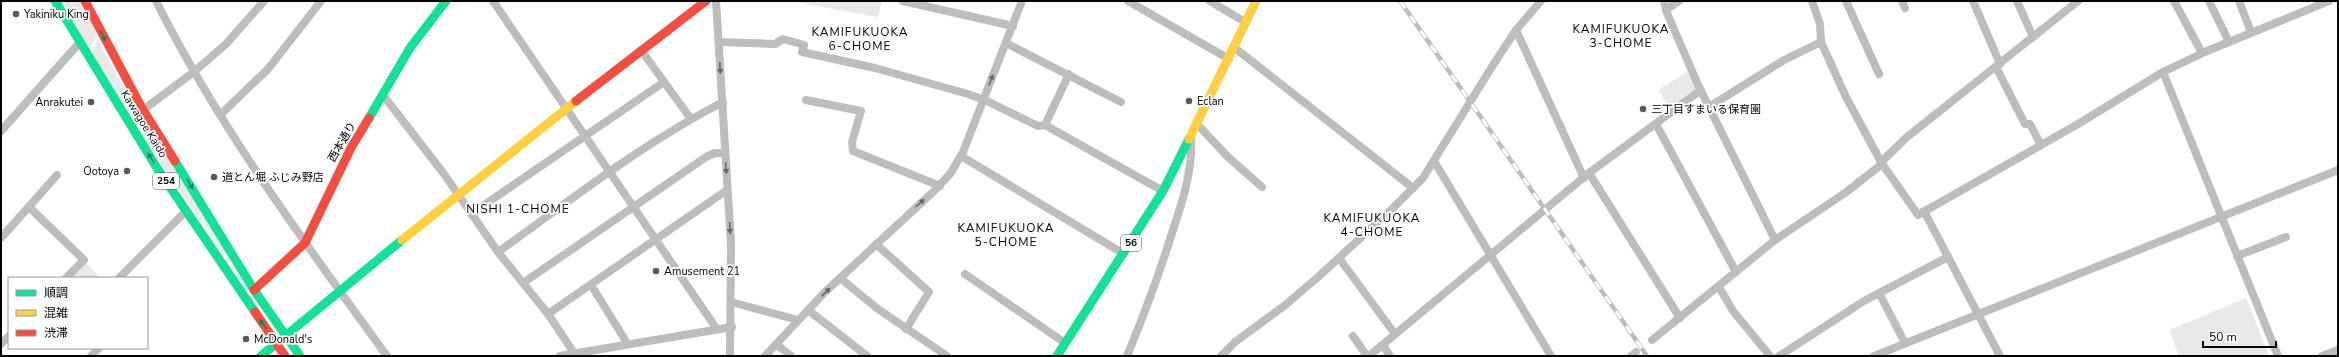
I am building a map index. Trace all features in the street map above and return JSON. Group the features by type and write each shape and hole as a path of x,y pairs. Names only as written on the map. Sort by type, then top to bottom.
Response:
{"main road":[{"name":"Kawagoe Kaido","path":"55,1 131,128 285,356"},
{"name":"Kawagoe Kaido","path":"85,1 143,110 254,290 300,356"},
{"name":"西本通り","path":"254,290 305,243 351,148 410,48 446,1"},
{"path":"261,356 339,290 568,110 641,50 706,1"},
{"name":"56","path":"1057,356 1124,254 1163,191 1191,138 1256,1"},
{"path":"131,128 141,122 143,110"}],"street":[{"path":"156,1 220,115 305,243 387,356"},
{"path":"143,110 195,71 226,44 264,1"},
{"path":"220,115 268,69 321,1"},
{"path":"493,1 586,135 716,328"},
{"path":"716,1 727,190 732,327 730,356"},
{"path":"903,1 1013,26"},
{"path":"765,356 840,278 940,186 961,156 1022,1"},
{"path":"1128,1 1229,59"},
{"path":"1210,1 1245,22"},
{"path":"1220,356 1235,342 1284,306 1339,258 1413,188 1434,161 1516,30 1541,1"},
{"path":"1664,1 1666,10 1701,90 1775,240"},
{"path":"1666,10 1679,1"},
{"path":"1812,1 1820,24 1821,42 1846,97 1881,163 1918,215 2041,145 2163,72 2251,32 2329,1"},
{"path":"1846,1 1879,74"},
{"path":"1973,1 1998,65 2025,124 2030,124 2041,145"},
{"path":"2017,1 2033,37"},
{"path":"1652,340 1775,240 1845,193 1881,163 1907,137 2078,1"},
{"path":"2174,1 2202,53"},
{"path":"2209,1 2229,42"},
{"path":"2239,1 2251,32"},
{"path":"1516,30 1586,176 1680,318"},
{"path":"719,42 775,44 783,39 804,45 802,52 874,68 984,99 1038,126 1045,125 1163,191"},
{"path":"1,131 80,42"},
{"path":"1709,107 1784,60 1821,42"},
{"path":"1006,43 1121,102"},
{"path":"1235,48 1413,188"},
{"path":"641,50 691,119"},
{"path":"2163,72 2278,356"},
{"path":"1045,125 1069,74"},
{"path":"471,214 664,82"},
{"path":"1353,336 1368,356 1586,176 1701,90"},
{"path":"383,95 444,174 498,252 548,314 574,354"},
{"path":"806,100 861,111 852,142 853,151 940,186"},
{"path":"498,252 610,172 691,119 723,102"},
{"path":"1197,124 1228,157 1262,188"},
{"path":"1656,124 1736,272"},
{"path":"1127,356 1154,289 1179,210 1192,156 1191,138"},
{"path":"523,282 706,157 715,153 724,153"},
{"path":"961,156 1124,254"},
{"path":"1434,161 1492,255 1551,356"},
{"path":"1874,356 2338,170"},
{"path":"1,238 56,175"},
{"path":"548,314 657,240 727,190"},
{"path":"29,207 84,260 67,277"},
{"path":"120,277 186,211"},
{"path":"1924,211 2000,356"},
{"path":"2237,256 2286,237"},
{"path":"876,244 929,292 906,329"},
{"path":"1779,356 1879,293 1948,257"},
{"path":"1339,258 1395,334"},
{"path":"965,274 1065,343"},
{"path":"840,278 906,329 947,356"},
{"path":"591,285 627,343"},
{"path":"1719,287 1733,311 1770,356"},
{"path":"1879,293 1905,343"},
{"path":"731,302 798,320"},
{"path":"808,310 867,356"},
{"path":"560,356 627,343 716,328 732,327"},
{"path":"776,344 791,356"},
{"path":"1383,344 1390,356"},
{"path":"91,356 99,349"},
{"path":"2322,356 2338,350"}],"shaded area":[{"path":"60,1 82,1 97,35 89,49"},
{"path":"801,1 882,1 878,17 800,3"},
{"path":"98,41 140,118 136,122 91,54"},
{"path":"1688,71 1697,89 1670,110 1659,90"},
{"path":"149,127 233,265 139,133"},
{"path":"85,262 100,277 71,277"},
{"path":"2246,298 2269,356 2179,356 2169,330"}],"railway":[{"path":"1400,1 1647,356"}],"traffic: fast":[{"path":"55,1 157,168 255,312"},
{"path":"369,118 410,48 446,1"},
{"path":"1057,356 1163,191 1189,139"},
{"path":"175,161 254,290 300,356"},
{"path":"261,356 402,240"}],"traffic: slow":[{"path":"1189,139 1256,1"},
{"path":"402,240 576,101"}],"traffic: jam":[{"path":"85,1 143,110 175,161"},
{"path":"576,101 706,1"},
{"path":"254,290 305,243 351,148 369,118"},
{"path":"255,312 285,356"}],"place":[{"name":"Yakiniku King","path":"16,14"},
{"name":"Eclan","path":"1189,101"},
{"name":"Anrakutei","path":"91,102"},
{"name":"三丁目すまいる保育園","path":"1643,109"},
{"name":"Ootoya","path":"127,171"},
{"name":"道とん堀 ふじみ野店","path":"214,177"},
{"name":"Amusement 21","path":"656,271"},
{"name":"McDonald's","path":"246,339"}],"district":[{"name":"KAMIFUKUOKA 3-CHOME","path":"1621,36"},
{"name":"KAMIFUKUOKA 6-CHOME","path":"860,39"},
{"name":"NISHI 1-CHOME","path":"518,209"},
{"name":"KAMIFUKUOKA 4-CHOME","path":"1372,225"},
{"name":"KAMIFUKUOKA 5-CHOME","path":"1006,235"}]}
